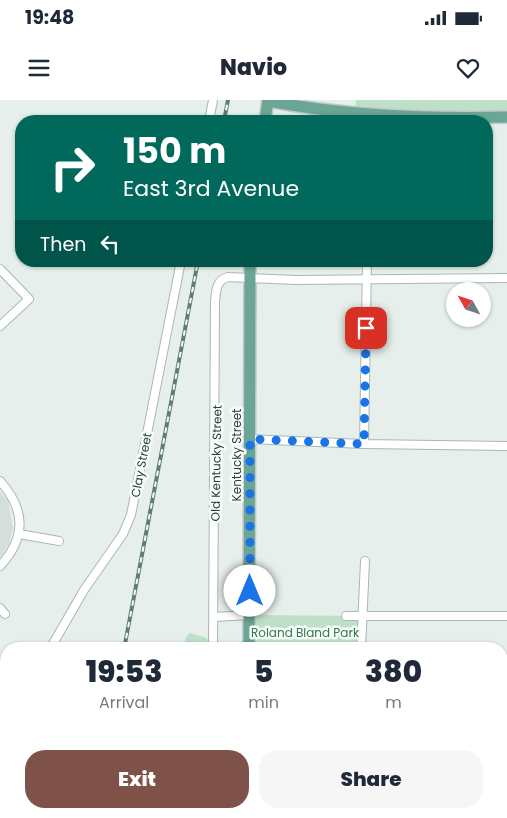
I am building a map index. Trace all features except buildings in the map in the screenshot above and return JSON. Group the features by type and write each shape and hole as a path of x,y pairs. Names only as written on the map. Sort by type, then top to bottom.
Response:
{"main road":[{"path":"266,115 267,100 350,115"},
{"path":"493,117 507,117"},
{"name":"Kentucky Street","path":"249,642 250,267"}],"street":[{"path":"210,115 213,100"},
{"name":"Clay Street","path":"54,642 84,590 118,543 131,515 180,267"},
{"path":"364,444 367,267"},
{"path":"0,269 29,298 0,326"},
{"name":"Old Kentucky Street","path":"213,642 216,295 218,285 223,278 250,278"},
{"path":"250,278 507,278"},
{"path":"250,439 364,444 507,446"},
{"path":"0,481 16,504 19,517 19,534 14,549 0,566"},
{"path":"19,534 59,541"},
{"path":"361,642 366,561"},
{"path":"214,617 250,614"},
{"path":"346,616 507,616"}],"shaded area":[{"path":"0,492 8,501 13,528 9,544 0,557"}],"green space":[{"path":"356,100 507,100 507,111 442,113 355,108"},
{"name":"Roland Bland Park","path":"250,615 362,616 361,642 248,642"},
{"path":"190,633 207,638 208,642 185,642"}],"railway":[{"path":"225,115 228,100"},
{"path":"125,642 197,267"}],"route":[{"path":"250,591 250,439 364,444 366,328"}]}
